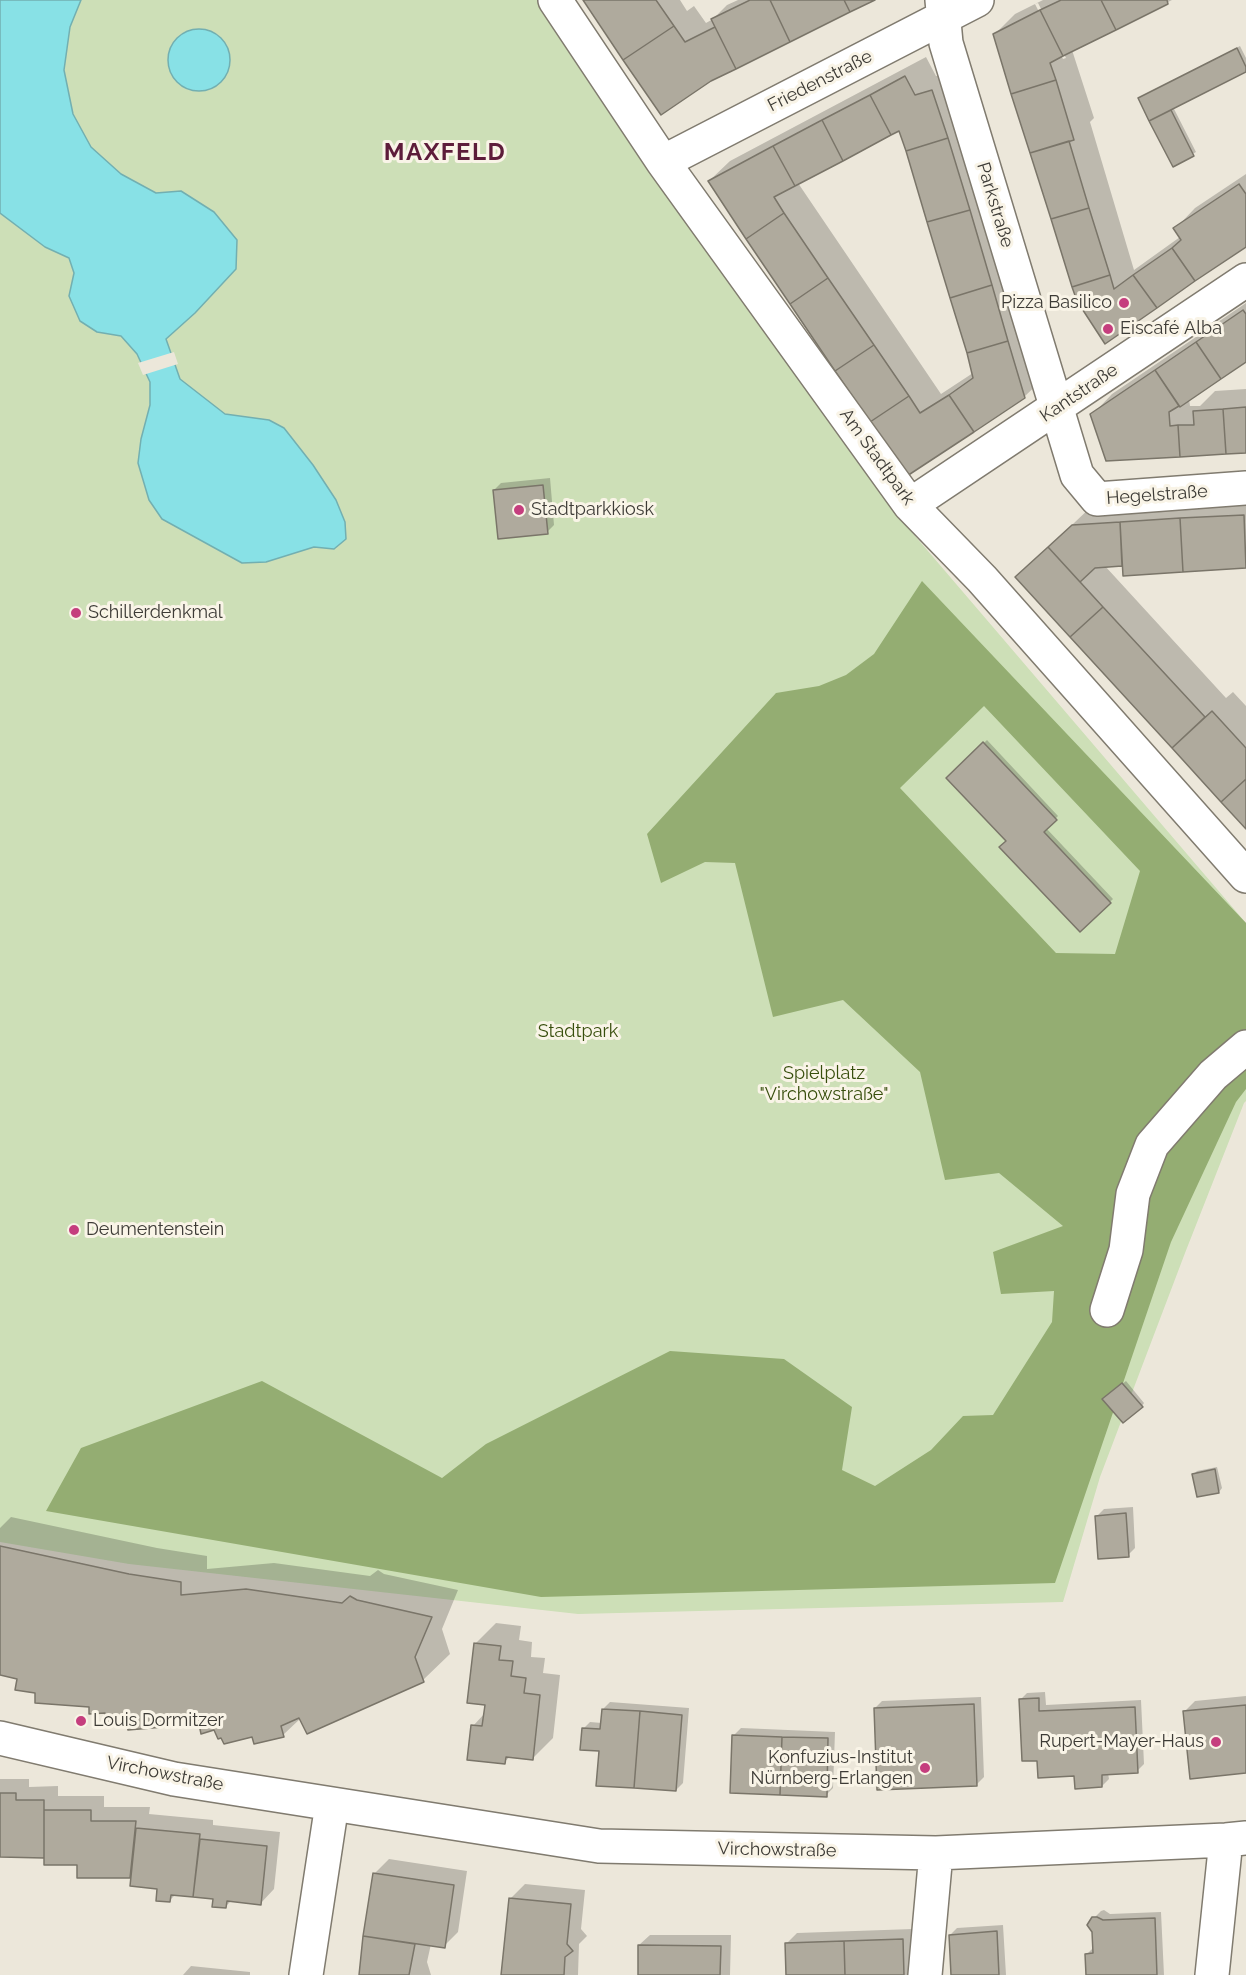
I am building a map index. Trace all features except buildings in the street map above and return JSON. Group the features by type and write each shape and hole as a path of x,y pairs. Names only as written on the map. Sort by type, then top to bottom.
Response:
{"street":[{"name":"Am Stadtpark","path":"555,0 663,162 910,505 982,579 1246,876"},
{"name":"Friedenstraße","path":"663,162 944,8 977,0"},
{"name":"Parkstraße","path":"944,8 946,44 1057,408"},
{"name":"Kantstraße","path":"910,505 1246,280"},
{"name":"Hegelstraße","path":"1057,408 1077,475 1097,500 1246,488"},
{"path":"1107,1311 1126,1250 1133,1194 1152,1144 1213,1075 1246,1047"},
{"name":"Virchowstraße","path":"0,1738 174,1779 599,1846 936,1853 1236,1839 1212,1975"},
{"path":"306,1975 332,1804"},
{"path":"925,1975 936,1853"}],"green space":[{"name":"Stadtpark","path":"0,0 548,0 892,509 1246,923 1246,1101 1185,1253 1100,1477 1063,1602 578,1614 129,1564 0,1542"},
{"path":"922,581 1246,923 1246,1089 1236,1102 1171,1242 1055,1583 541,1597 46,1511 81,1448 262,1381 442,1478 486,1444 670,1351 784,1359 852,1407 842,1470 875,1486 931,1450 963,1416 993,1415 1052,1322 1054,1291 1001,1294 993,1252 1063,1226 999,1173 945,1180 920,1072 843,1000 773,1017 735,863 705,862 661,883 647,834 776,693 819,686 846,675 874,654","holes":["984,706 1140,871 1115,954 1056,953 900,788"]}],"water":[{"path":"0,0 81,0 70,27 64,70 73,114 91,147 121,174 156,193 181,191 214,212 237,240 236,269 195,313 166,339 180,379 225,414 269,420 284,428 313,465 336,500 345,522 346,539 334,549 314,547 266,562 242,563 162,519 149,500 138,463 141,439 150,405 150,382 137,354 121,336 97,332 80,321 69,296 74,273 69,258 45,247 0,213"},
{"path":"193,29 205,29 221,38 228,48 230,60 228,72 221,82 205,91 193,91 182,86 173,77 168,66 168,54 173,43 182,34"}],"pier":[{"path":"174,352 178,364 143,375 138,363"}],"place":[{"name":"Pizza Basilico","path":"1124,303"},
{"name":"Eiscafé Alba","path":"1108,329"},
{"name":"Stadtparkkiosk","path":"519,510"},
{"name":"Schillerdenkmal","path":"76,613"},
{"name":"Deumentenstein","path":"74,1230"},
{"name":"Louis Dormitzer","path":"81,1721"},
{"name":"Rupert-Mayer-Haus","path":"1216,1742"},
{"name":"Konfuzius-Institut Nürnberg-Erlangen","path":"925,1768"}],"district":[{"name":"MAXFELD","path":"445,153"}],"park label":[{"name":"Spielplatz \"Virchowstraße\"","path":"824,1084"}]}
